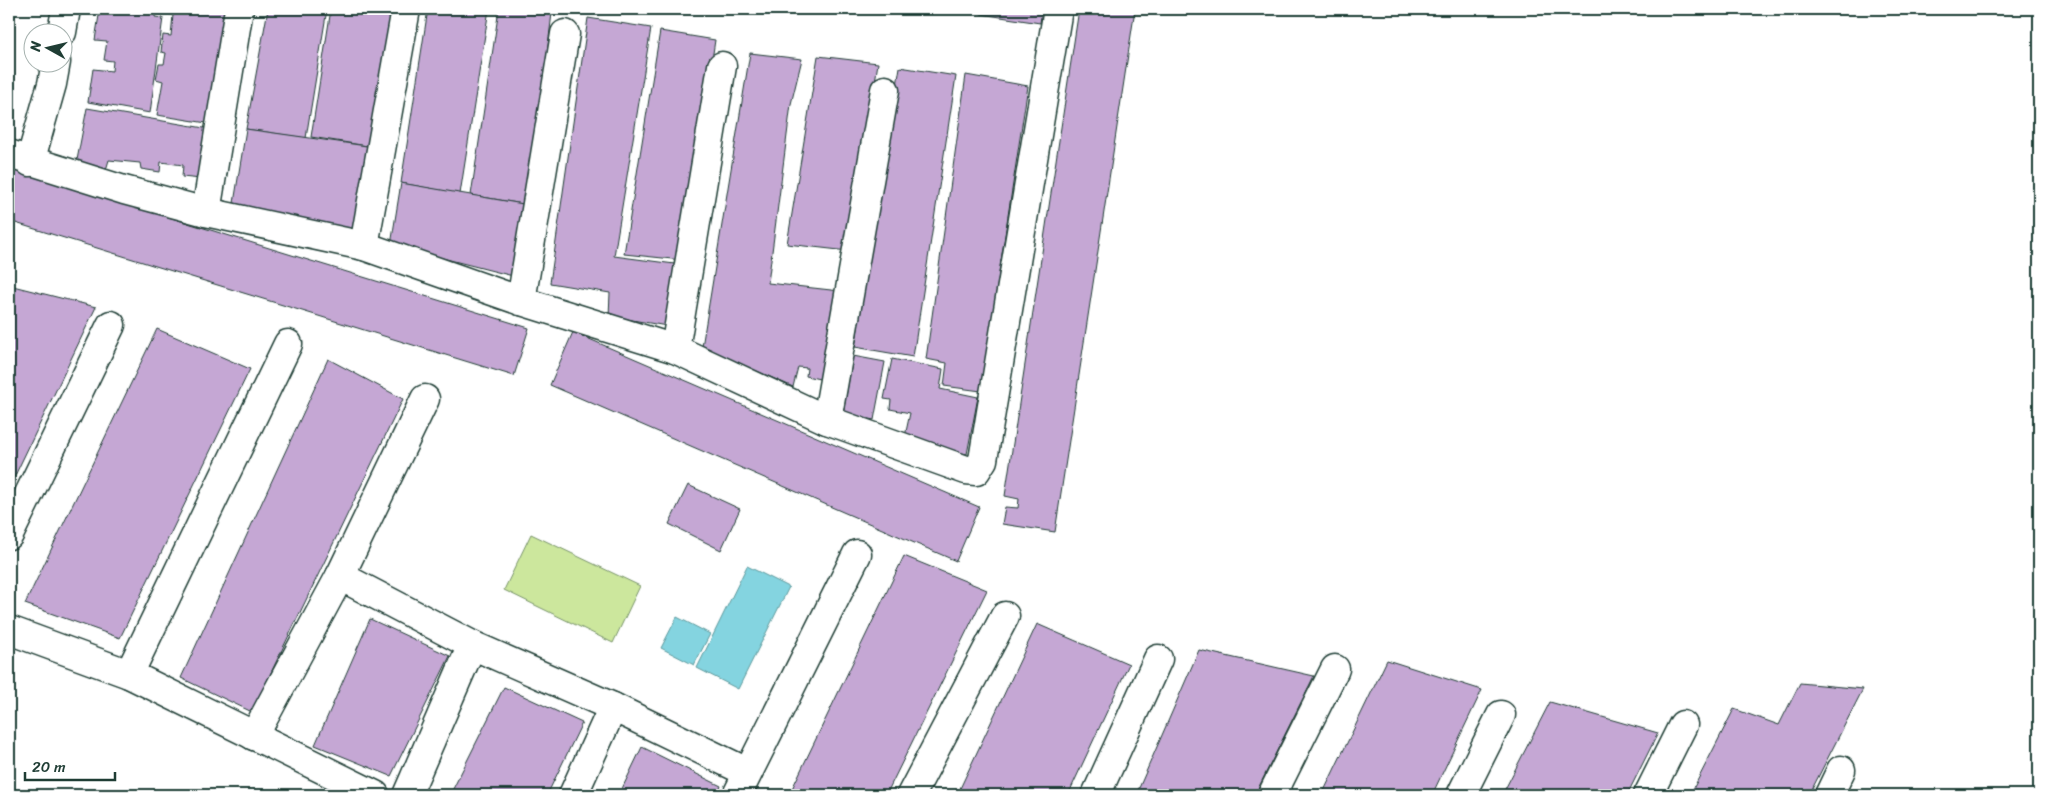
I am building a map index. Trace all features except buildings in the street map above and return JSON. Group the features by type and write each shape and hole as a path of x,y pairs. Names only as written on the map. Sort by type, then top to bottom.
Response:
{"street":[{"path":"64,22 66,9"},
{"path":"206,212 239,9"},
{"path":"364,246 406,9"},
{"path":"54,72 52,84 20,158 124,190 206,212 364,246 521,301 675,349 827,420 966,470 976,470 983,460 1058,9"},
{"path":"521,301 565,34"},
{"path":"675,349 722,66"},
{"path":"827,420 885,90"},
{"path":"9,535 111,325"},
{"path":"129,674 288,344"},
{"path":"254,736 340,576 425,399"},
{"path":"340,576 472,645 612,707 742,783 857,554"},
{"path":"911,795 1006,616"},
{"path":"9,630 129,674 374,795"},
{"path":"407,795 472,645"},
{"path":"1096,795 1158,659"},
{"path":"1272,795 1335,668"},
{"path":"573,795 612,707"},
{"path":"1461,795 1500,715"},
{"path":"1648,795 1683,726"},
{"path":"1829,795 1841,770"}],"green space":[{"path":"531,534 640,586 613,643 504,590"}],"water":[{"path":"747,566 789,587 738,689 697,668"},
{"path":"677,617 710,634 694,665 661,648"}]}
